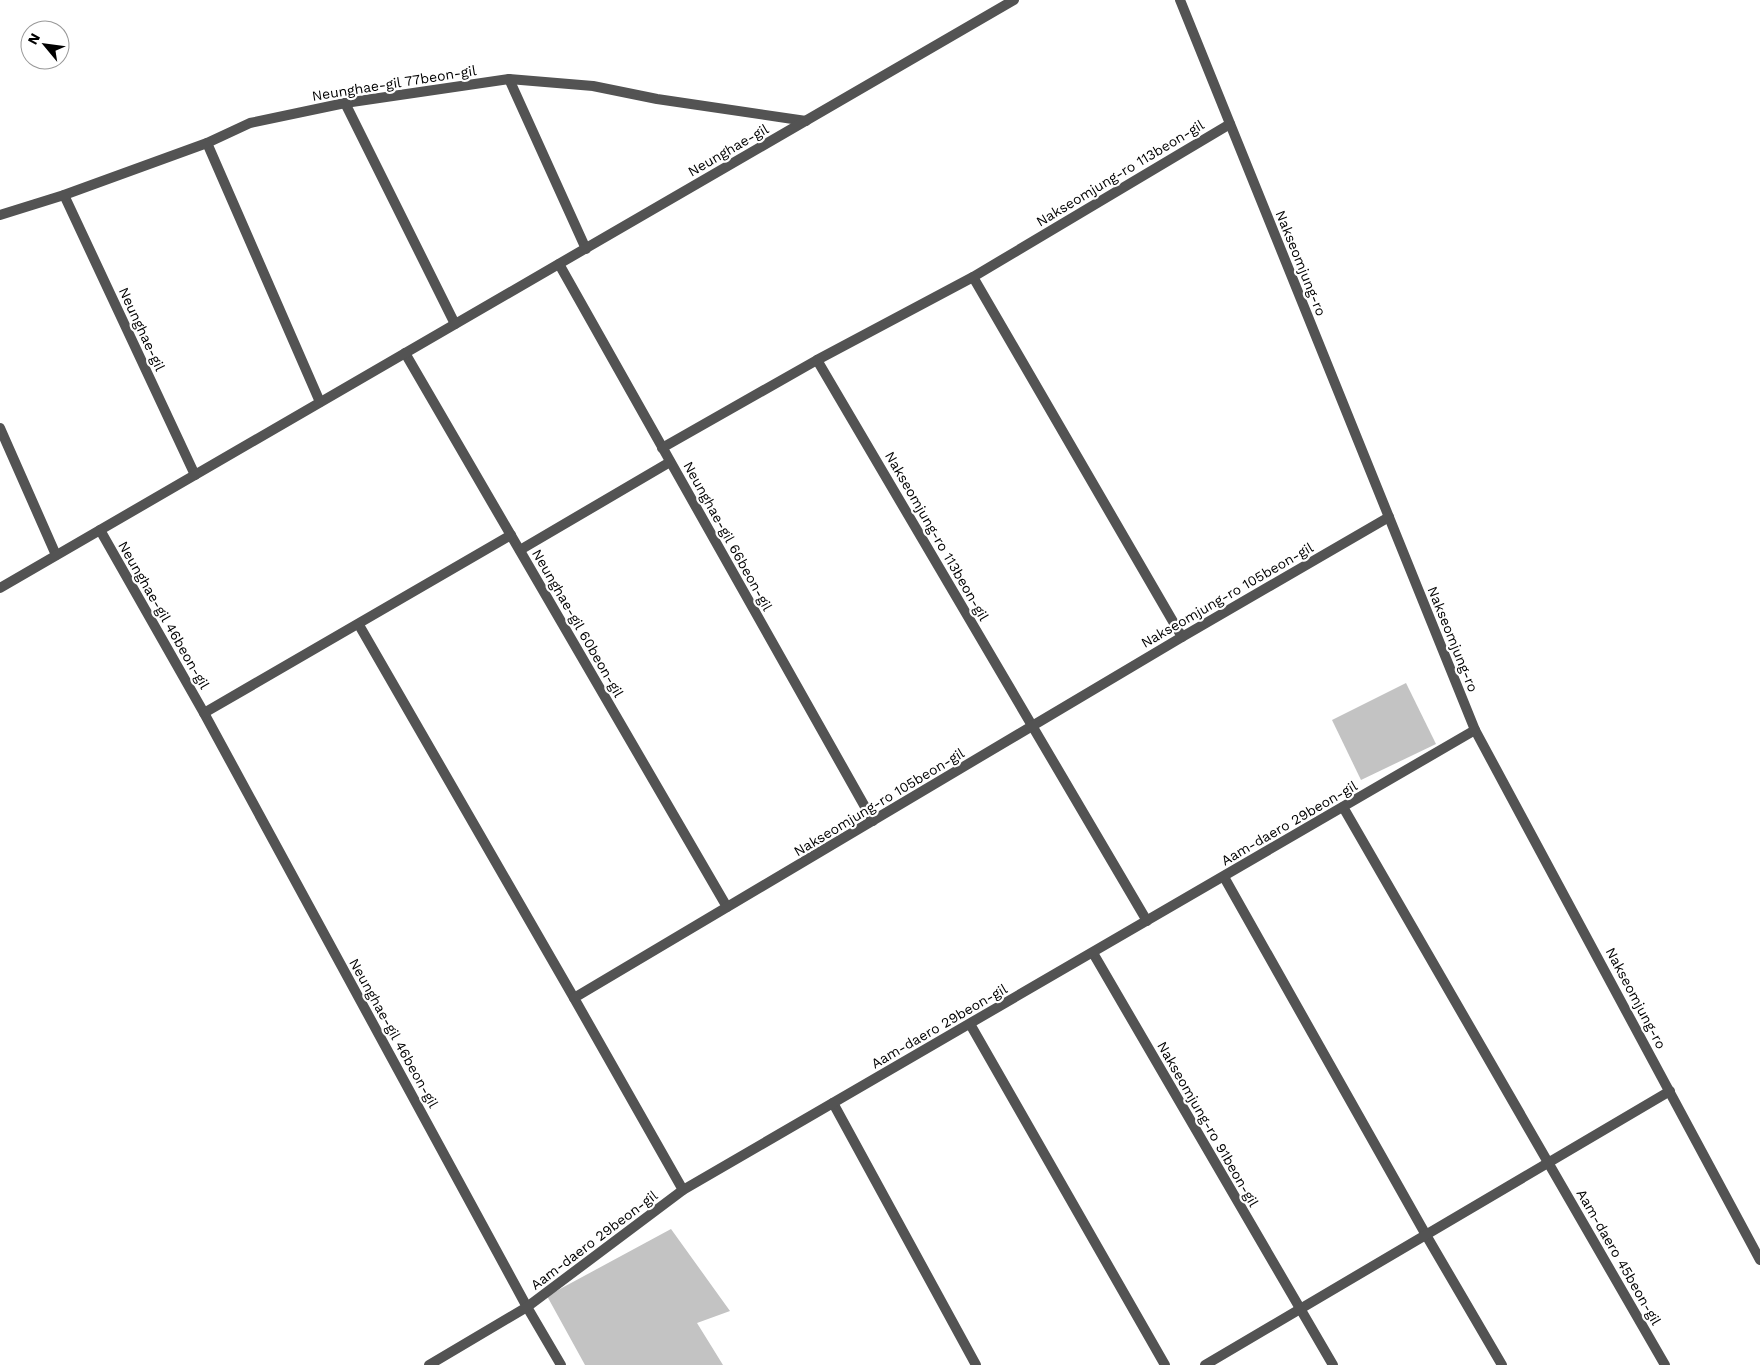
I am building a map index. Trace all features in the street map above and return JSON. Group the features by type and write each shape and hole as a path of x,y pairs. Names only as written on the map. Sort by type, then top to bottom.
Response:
{"street":[{"name":"Neunghae-gil","path":"0,588 1014,0"},
{"name":"Nakseomjung-ro","path":"1180,0 1475,730 1760,1260"},
{"name":"Neunghae-gil 77beon-gil","path":"0,215 64,195 207,143 250,123 345,102 510,80 593,86 656,99 806,121"},
{"path":"510,80 586,249"},
{"path":"345,102 455,324"},
{"name":"Nakseomjung-ro 113beon-gil","path":"662,448 818,360 972,277 1230,124"},
{"path":"207,143 320,402"},
{"name":"Neunghae-gil","path":"64,195 195,475"},
{"name":"Neunghae-gil 66beon-gil","path":"558,264 874,821"},
{"path":"972,277 1182,637"},
{"name":"Neunghae-gil 60beon-gil","path":"405,353 727,907"},
{"name":"Nakseomjung-ro 113beon-gil","path":"818,360 1148,921"},
{"path":"0,428 56,555"},
{"path":"520,550 670,462"},
{"name":"Nakseomjung-ro 105beon-gil","path":"574,998 1182,637 1389,517"},
{"name":"Neunghae-gil 46beon-gil","path":"100,530 204,713 526,1306 561,1365"},
{"path":"204,713 511,535"},
{"path":"358,625 683,1190"},
{"name":"Aam-daero 29beon-gil","path":"430,1365 526,1306 683,1190 1475,730"},
{"path":"1343,807 1548,1163"},
{"path":"1224,877 1426,1235 1502,1365"},
{"name":"Nakseomjung-ro 91beon-gil","path":"1093,952 1300,1309"},
{"path":"970,1024 1165,1365"},
{"path":"1205,1365 1670,1091"},
{"path":"833,1103 976,1365"},
{"name":"Aam-daero 45beon-gil","path":"1548,1163 1665,1365"},
{"path":"1300,1309 1333,1365"}],"building":[{"path":"1406,683 1436,744 1361,780 1332,720"},
{"path":"671,1229 730,1311 697,1323 723,1365 585,1365 547,1296"}]}
